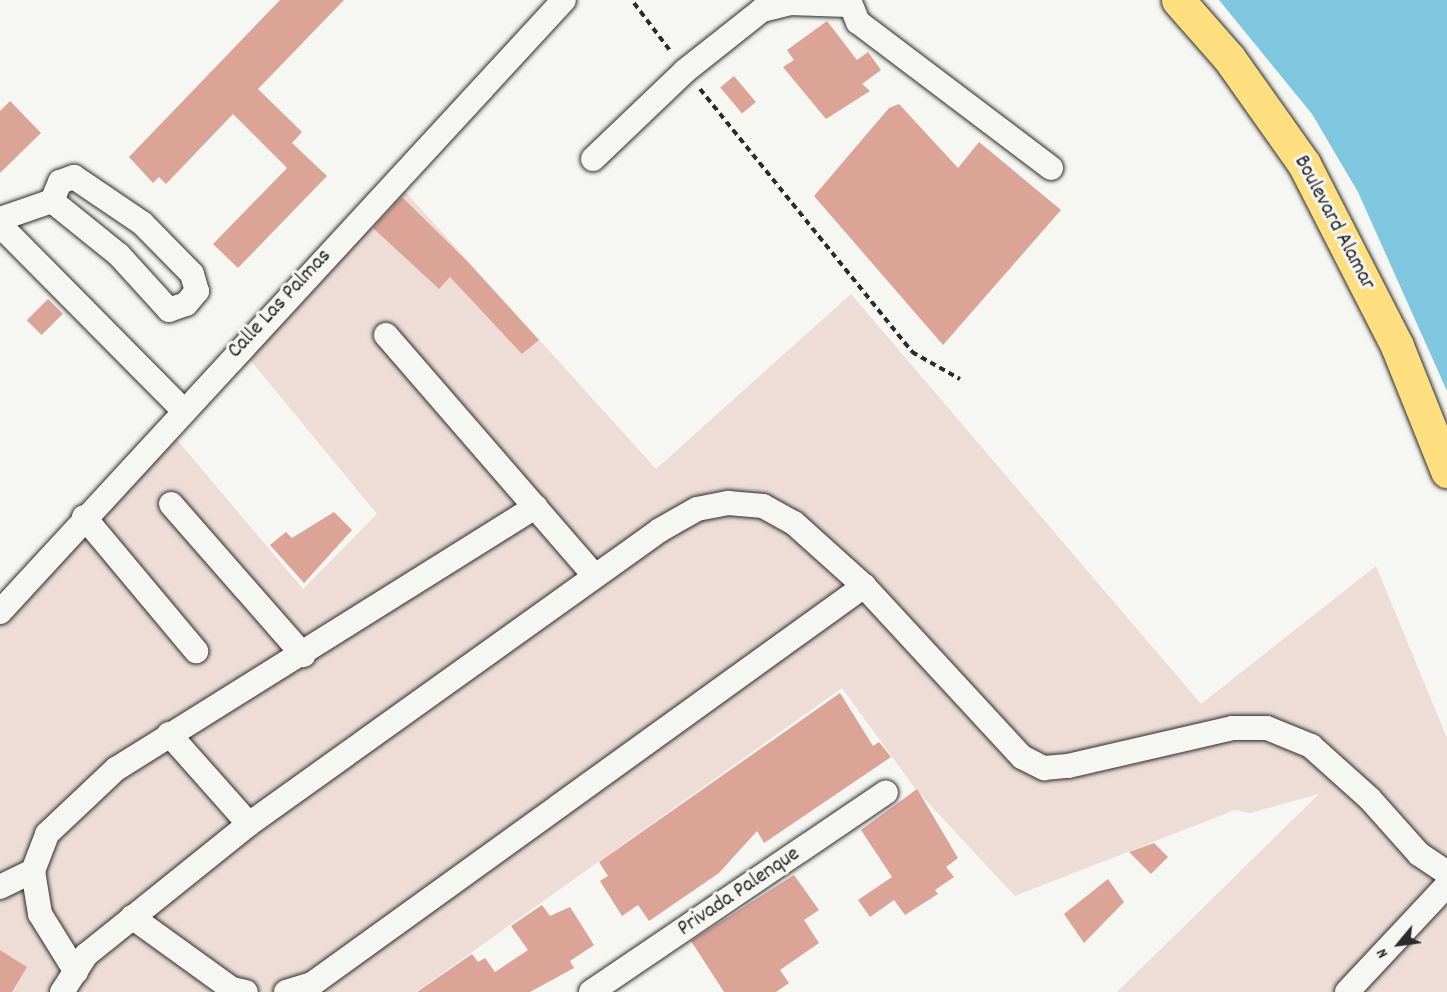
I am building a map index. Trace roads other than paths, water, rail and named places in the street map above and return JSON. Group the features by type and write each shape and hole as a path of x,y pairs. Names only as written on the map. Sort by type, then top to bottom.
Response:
{"highway":[{"name":"Boulevard Alamar","path":"1178,0 1229,58 1304,164 1398,346 1447,471"}],"street":[{"name":"Calle Las Palmas","path":"0,612 182,409 564,0"},
{"path":"592,159 685,71 762,10 790,3 848,2 858,22 1051,168"},
{"path":"0,219 52,201 60,182 74,177 142,223 192,274 197,291 186,304 168,310 119,255 52,201"},
{"path":"0,225 182,409"},
{"path":"386,335 595,576"},
{"path":"62,992 87,955 249,824 595,576 697,509 728,503 763,506 794,524 864,586 1022,757 1044,768 1068,766 1232,728 1267,728 1311,746 1370,799 1419,854 1447,873"},
{"path":"171,504 303,656"},
{"path":"76,972 40,914 33,871 47,834 116,769 169,734 303,656 536,507"},
{"path":"84,518 196,651"},
{"path":"286,992 312,984 864,586"},
{"path":"169,734 249,824"},
{"name":"Privada Palenque","path":"591,992 886,792"},
{"path":"0,887 33,871"},
{"path":"1347,992 1447,885"},
{"path":"132,917 232,989 246,992"}],"water":[{"path":"1219,0 1447,0 1447,391 1358,192 1312,114"}]}
